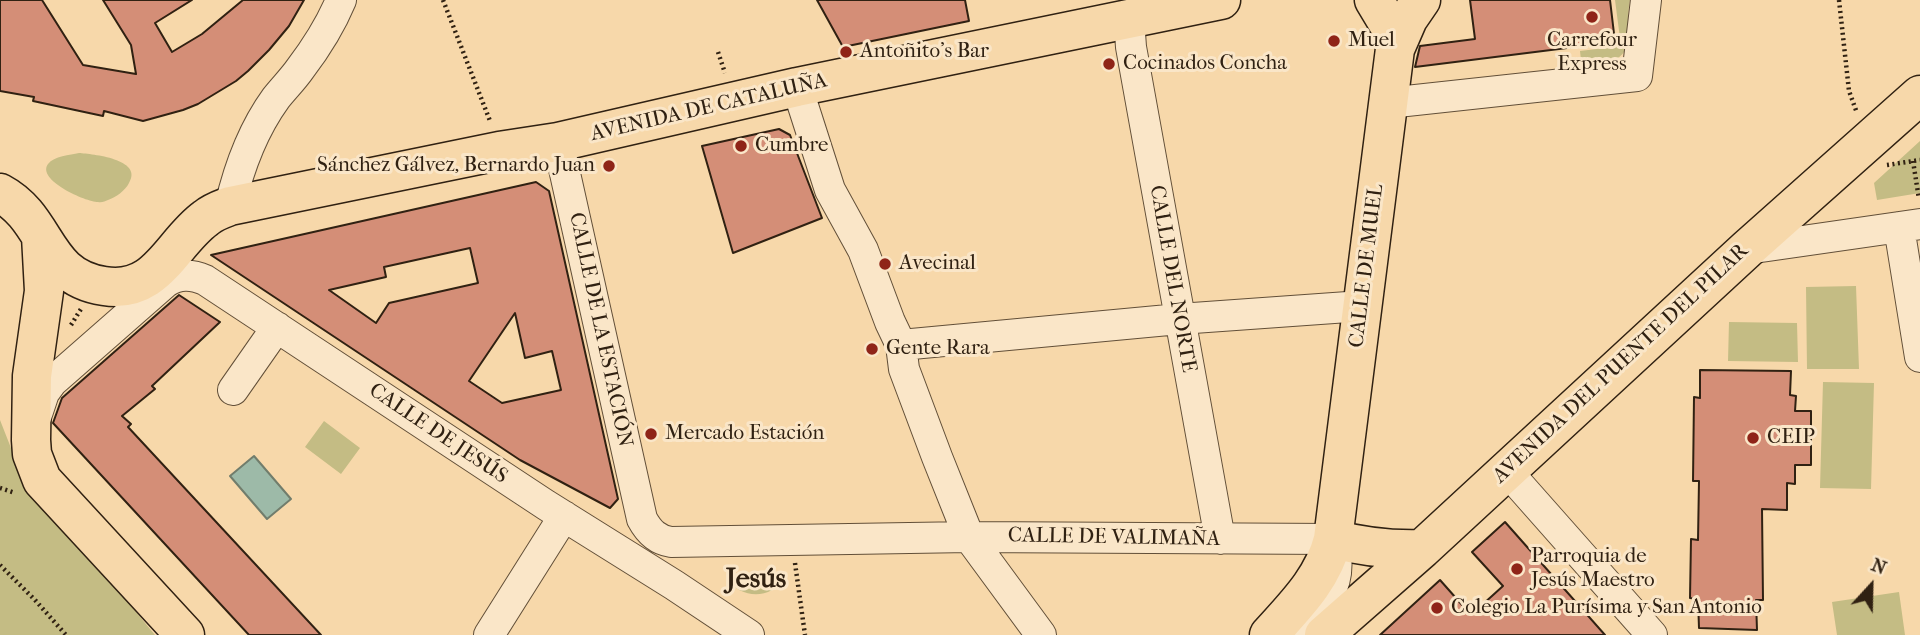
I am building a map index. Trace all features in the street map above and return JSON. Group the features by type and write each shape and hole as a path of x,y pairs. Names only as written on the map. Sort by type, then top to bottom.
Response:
{"main road":[{"name":"AVENIDA DE CATALUÑA","path":"215,215 499,151 558,142 797,87 1221,0"},
{"path":"1374,0 1392,30 1395,49"},
{"name":"CALLE DE MUEL","path":"1333,539 1395,49 1408,19 1421,0"},
{"name":"AVENIDA DEL PUENTE DEL PILAR","path":"1324,635 1920,95"},
{"path":"0,193 32,220 51,254 69,274 81,281 111,288 148,278 215,215"},
{"path":"41,236 44,291 32,376 32,454 42,481 185,635"},
{"path":"1269,635 1311,587 1325,563 1333,539 1367,548 1422,549"}],"street":[{"path":"205,280 197,254 237,177 249,145 276,99 322,36 341,0"},
{"path":"1388,103 1637,76 1646,0"},
{"name":"CALLE DEL NORTE","path":"1129,19 1131,47 1220,539"},
{"path":"797,87 830,190 863,250 901,345 904,369 969,537 1041,635"},
{"name":"CALLE DE LA ESTACIÓN","path":"558,142 642,519"},
{"path":"1747,249 1913,216 1920,357"},
{"path":"32,434 37,410 44,394 68,367 166,282 180,275 196,276 205,280"},
{"name":"CALLE DE JESÚS","path":"205,280 748,635"},
{"path":"901,345 1179,319 1362,306"},
{"path":"233,390 277,327"},
{"path":"1506,470 1652,635"},
{"path":"497,632 564,516"},
{"path":"610,544 620,540 642,519 647,529 658,538 671,542 792,547"},
{"name":"CALLE DE VALIMAÑA","path":"792,547 969,537 1333,539"},
{"path":"1305,635 1334,585 1337,565 1333,539"},
{"path":"674,585 674,563 677,554 687,542"}],"path":[{"path":"443,0 490,121"},
{"path":"1839,0 1849,91 1867,143"},
{"path":"718,52 726,77"},
{"path":"1913,161 1913,216"},
{"path":"69,328 84,305"},
{"path":"792,547 805,635"},
{"path":"0,565 66,635"}],"shaded area":[{"path":"1615,0 1630,0 1627,47 1609,63 1582,69 1580,51 1621,46"},
{"path":"1920,141 1920,193 1877,200 1874,183"},
{"path":"79,153 123,163 132,175 127,186 114,197 99,202 64,189 49,177 46,170 51,161"},
{"path":"1856,286 1859,369 1807,369 1806,287"},
{"path":"1729,322 1797,323 1798,362 1728,361"},
{"path":"1823,382 1874,383 1871,489 1820,488"},
{"path":"0,420 20,471 155,635 0,635"},
{"path":"324,421 360,448 341,474 305,447"},
{"path":"254,456 291,499 267,519 230,476"},
{"path":"767,574 773,578 772,590 760,594 742,591 727,580 730,575"},
{"path":"1899,592 1905,635 1837,635 1832,602"}],"building":[{"path":"0,0 42,0 83,65 136,74 131,45 103,0 192,0 155,23 172,52 202,34 243,0 304,0 289,26 269,50 236,81 198,104 143,121 104,111 103,116 33,101 34,97 0,91"},
{"path":"817,0 965,0 969,21 843,47"},
{"path":"1470,0 1610,0 1615,42 1415,67 1420,46 1475,39"},
{"path":"779,129 790,135 822,218 733,253 702,146"},
{"path":"536,182 549,191 618,499 610,508 520,460 211,255","holes":["470,248 478,283 389,303 376,323 329,290 386,277 384,267","515,313 525,358 552,351 561,390 502,403 469,381"]},
{"path":"179,295 220,322 152,386 155,389 122,416 131,424 128,427 321,635 249,635 53,423 62,398"},
{"name":"CEIP","path":"1700,370 1791,371 1790,395 1796,396 1795,411 1811,411 1811,465 1795,465 1795,484 1787,483 1787,510 1762,509 1763,600 1756,600 1757,630 1699,628 1698,599 1690,598 1691,539 1698,540 1699,481 1693,481 1694,397 1700,398"},
{"name":"Parroquia de Jesús Maestro","path":"1505,522 1605,635 1380,635 1440,580 1471,615 1503,586 1472,552"}],"place":[{"name":"Carrefour Express","path":"1592,17"},
{"name":"Muel","path":"1334,41"},
{"name":"Antoñito's Bar","path":"846,52"},
{"name":"Cocinados Concha","path":"1109,64"},
{"name":"Cumbre","path":"741,146"},
{"name":"Sánchez Gálvez, Bernardo Juan","path":"609,166"},
{"name":"Avecinal","path":"885,264"},
{"name":"Gente Rara","path":"872,349"},
{"name":"Mercado Estación","path":"651,434"},
{"name":"CEIP","path":"1753,438"},
{"name":"Parroquia de Jesús Maestro","path":"1517,569"},
{"name":"Colegio La Purísima y San Antonio","path":"1437,608"}],"district":[{"name":"Jesús","path":"756,580"}]}
